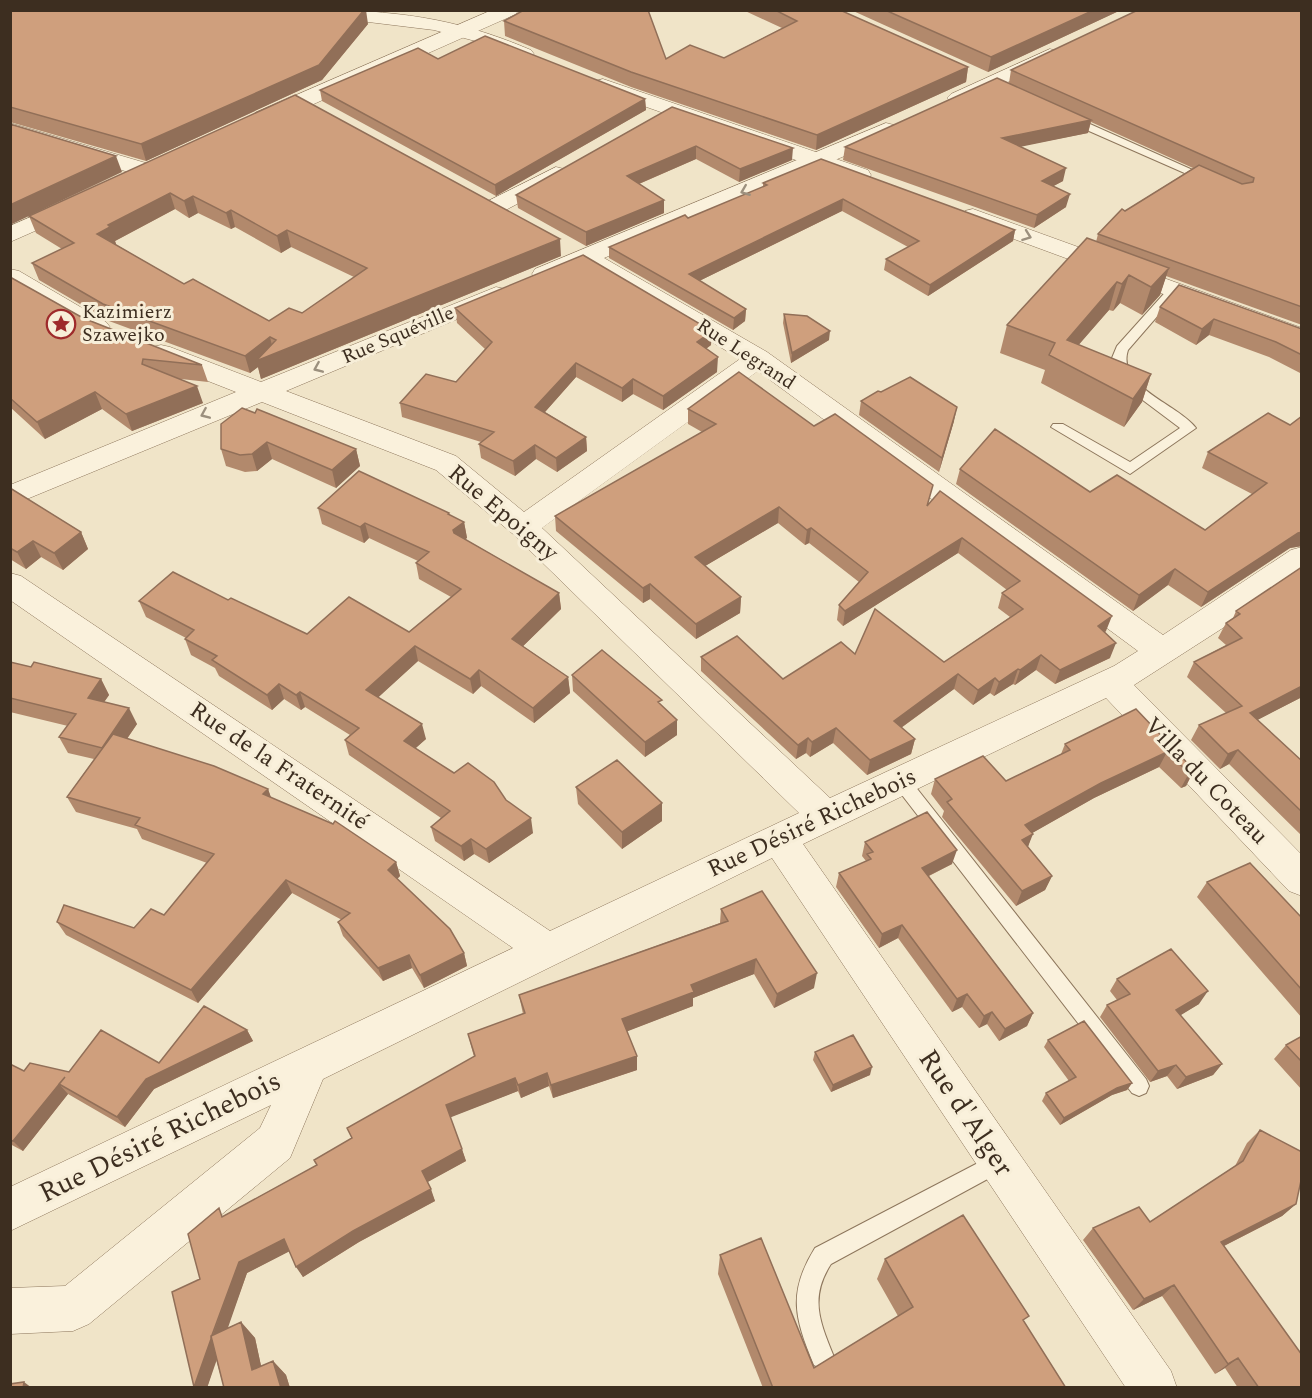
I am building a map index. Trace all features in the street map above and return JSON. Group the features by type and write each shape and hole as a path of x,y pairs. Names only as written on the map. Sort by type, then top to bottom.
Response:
{"street":[{"path":"319,10 435,24 462,31 541,60"},
{"path":"243,127 509,10"},
{"path":"938,107 996,86 1063,49"},
{"path":"967,73 996,86"},
{"path":"586,78 660,114 819,160 881,183"},
{"path":"300,101 332,118"},
{"name":"Rue Squéville","path":"10,496 906,122"},
{"path":"10,129 148,171"},
{"path":"121,183 169,160"},
{"path":"524,223 484,202 506,203 578,162"},
{"path":"10,235 91,197"},
{"path":"956,210 1302,337"},
{"name":"Rue Legrand","path":"553,239 758,358 1163,652"},
{"name":"Rue Epoigny","path":"10,276 99,328 446,463 524,527 826,816"},
{"path":"524,527 758,358"},
{"name":"Rue Désiré Richebois","path":"10,1210 826,816 1112,682 1163,652 1302,558"},
{"name":"Rue de la Fraternité","path":"10,584 547,950"},
{"name":"Villa du Coteau","path":"1112,682 1302,880"},
{"name":"Rue d'Alger","path":"779,839 1154,1388"},
{"name":"Rue Désiré Richebois","path":"10,1311 73,1308 275,1143 309,1065"}],"lane":[{"path":"1056,112 1220,185"},
{"path":"1058,427 1130,469 1190,428 1125,380 1119,358 1122,349 1174,290"},
{"path":"901,781 1138,1086"},
{"path":"822,1356 806,1314 805,1292 812,1270 823,1256 999,1162"}],"building":[{"path":"10,10 364,10 319,65 141,144 10,107"},
{"path":"524,10 648,10 666,59 690,45 724,58 797,21 775,10 840,10 968,67 817,135 631,72 504,21"},
{"path":"885,10 1094,10 991,57"},
{"path":"1138,10 1302,10 1302,307 1098,234 1122,209 1125,211 1199,165 1242,184 1253,182 1254,178 1011,70"},
{"path":"485,36 645,99 495,185 320,90 418,48 438,59"},
{"path":"997,78 1091,120 1002,138 1066,168 1042,181 1070,194 1037,215 845,147"},
{"path":"295,95 560,239 256,361 276,340 270,337 245,356 103,304 32,263 74,243 29,216","holes":["170,193 184,201 193,196 226,213 231,210 277,236 287,230 367,268 302,313 289,308 269,321 193,279 184,284 97,234 110,227 108,225"]},
{"path":"672,107 793,148 740,169 696,146 627,176 664,200 586,232 516,195"},
{"path":"10,124 116,156 10,205"},
{"path":"821,159 1015,230 930,285 886,259 919,241 843,199 689,274 746,309 734,318 609,247 685,215 688,218 767,185 763,183"},
{"path":"1087,238 1169,268 1151,287 1129,275 1122,284 1117,282 1067,340 1151,374 1133,399 1049,355 1055,343 1007,325"},
{"path":"583,255 712,331 697,342 718,357 663,396 633,379 622,388 576,363 535,407 586,437 556,458 535,445 513,461 479,444 494,432 400,403 426,374 456,382 492,342 455,308"},
{"path":"10,277 83,318 202,365 143,359 142,364 197,386 126,414 95,392 37,422 10,398"},
{"path":"1179,285 1302,329 1302,355 1276,342 1214,319 1202,329 1160,307"},
{"path":"784,314 807,316 830,331 792,353"},
{"path":"739,372 814,426 835,414 933,485 927,506 940,491 1112,616 1098,626 1116,643 1060,670 1041,655 999,682 995,678 978,690 958,674 894,721 915,739 870,760 836,728 812,742 808,738 798,745 701,657 737,636 783,679 841,642 855,654 875,609 944,662 1023,609 1002,593 1020,581 962,538 845,611 839,605 868,572 811,528 807,530 779,507 695,557 741,597 696,624 650,584 643,588 555,516 716,424 688,409"},
{"path":"910,377 957,407 942,458 861,401"},
{"path":"242,408 255,413 257,409 356,449 332,470 267,442 252,454 240,455 221,449 221,424"},
{"path":"1268,413 1290,425 1302,416 1302,532 1208,592 1175,569 1139,595 960,469 995,429 1090,492 1117,475 1205,530 1267,483 1208,452"},
{"path":"359,471 464,522 453,530 454,533 559,593 512,639 568,677 533,708 479,670 470,679 415,646 366,690 422,724 404,741 454,773 468,763 494,782 506,800 531,818 486,849 471,839 461,846 431,827 450,811 345,740 359,728 300,692 296,695 279,684 267,695 212,660 217,656 185,639 194,630 139,601 173,572 228,600 231,598 307,634 349,597 409,632 461,589 416,563 429,552 365,523 360,527 318,508"},
{"path":"10,488 81,532 54,553 33,541 17,552 10,548"},
{"path":"1302,567 1302,686 1250,713 1302,761 1302,812 1238,750 1228,754 1199,725 1242,706 1194,662 1242,638 1226,623 1240,614 1236,611"},
{"path":"602,650 662,700 658,702 677,720 645,742 572,675"},
{"path":"10,662 31,667 34,662 101,679 88,698 129,708 102,748 59,737 76,714 10,698"},
{"path":"1136,709 1194,770 1189,773 1167,752 1101,783 1025,825 1033,834 1022,840 1052,876 1022,891 947,802 952,799 935,779 983,756 1006,781 1070,750 1065,744"},
{"path":"113,734 214,766 268,789 263,794 333,824 335,821 396,862 388,870 450,929 464,953 420,975 409,955 378,968 338,922 350,913 286,880 191,990 57,922 64,905 134,928 151,909 164,915 214,854 135,825 140,818 67,797"},
{"path":"617,760 662,803 622,832 576,787"},
{"path":"927,812 957,850 922,868 1033,1013 1005,1029 992,1012 984,1016 967,994 957,999 902,925 882,934 839,873 871,859 867,854 873,852 865,842"},
{"path":"1250,863 1302,918 1302,990 1207,882"},
{"path":"762,891 817,973 777,994 756,959 691,985 694,992 622,1019 637,1056 551,1085 547,1073 518,1085 515,1078 446,1105 462,1149 422,1171 431,1189 353,1231 296,1267 284,1239 239,1262 194,1387 172,1292 200,1279 188,1234 219,1208 222,1217 317,1165 314,1160 352,1138 347,1128 475,1056 468,1034 525,1013 519,995 728,921 721,909"},
{"path":"1171,949 1208,991 1176,1010 1222,1064 1186,1077 1176,1065 1158,1071 1107,1005 1130,994 1117,979"},
{"path":"204,1006 247,1030 146,1079 117,1117 59,1084 13,1141 10,1140 10,1064 24,1071 30,1063 69,1072 101,1030 159,1063"},
{"path":"1084,1021 1132,1083 1117,1088 1064,1118 1046,1093 1076,1077 1048,1040"},
{"path":"853,1035 872,1067 833,1085 815,1052"},
{"path":"1302,1036 1302,1062 1286,1045"},
{"path":"1260,1130 1302,1152 1302,1176 1296,1204 1221,1242 1302,1355 1302,1388 1259,1388 1238,1358 1228,1364 1174,1285 1144,1299 1093,1228 1139,1207 1150,1222 1243,1161"},
{"path":"963,1215 1029,1316 1023,1320 1066,1388 773,1388 720,1255 761,1238 814,1368 913,1307 885,1259"},
{"path":"241,1322 252,1370 273,1361 281,1388 224,1388 211,1336"},
{"path":"24,1382 23,1388 10,1388 10,1384"}],"place":[{"name":"Kazimierz Szawejko","path":"61,324"}]}
